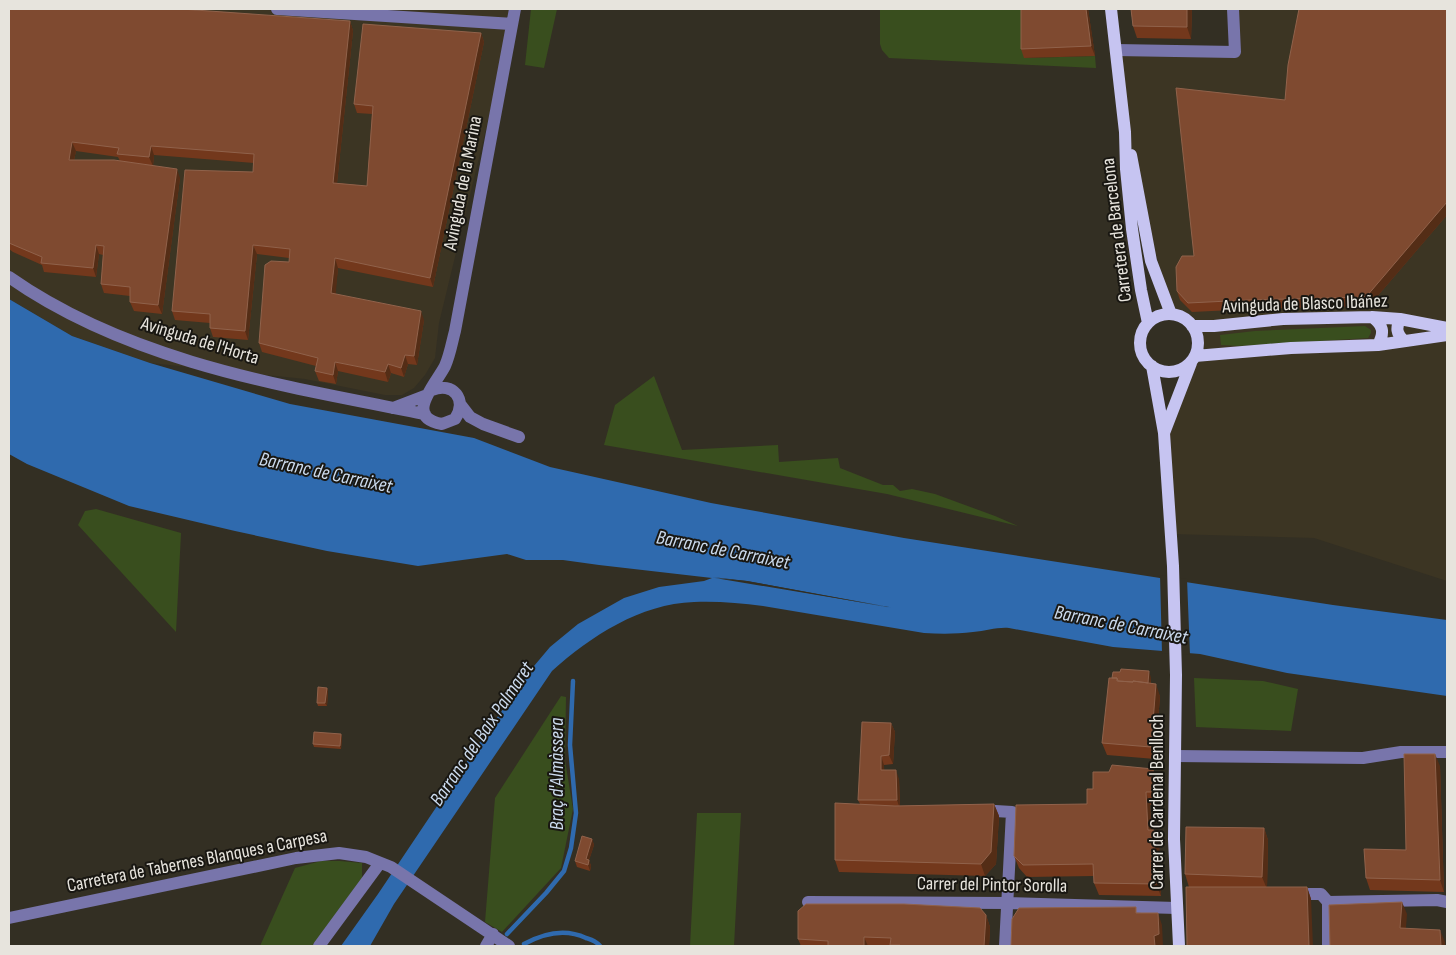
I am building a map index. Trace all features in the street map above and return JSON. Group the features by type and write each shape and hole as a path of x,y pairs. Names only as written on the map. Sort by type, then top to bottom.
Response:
{"main road":[{"name":"Carretera de Barcelona","path":"1111,9 1125,132 1126,169 1132,229 1148,323"},
{"name":"Carretera de Barcelona","path":"1125,132 1135,169 1151,261 1171,314"},
{"path":"1171,314 1182,317 1192,326 1197,336 1198,346 1164,433 1152,366 1142,352 1140,343 1143,330 1148,323 1163,315 1171,314"},
{"path":"1372,317 1383,328 1383,334 1378,345"},
{"name":"Avinguda de Blasco Ibáñez","path":"1192,326 1214,326 1283,319 1372,317 1400,319 1447,328"},
{"path":"1400,319 1397,331 1404,341"},
{"path":"1152,366 1162,371 1172,372 1181,369 1193,359 1291,348 1378,345 1447,335"},
{"name":"Carrer de Cardenal Benlloch","path":"1164,433 1173,569 1175,658 1174,839 1181,892 1176,908 1179,946"}],"street":[{"path":"277,9 512,24"},
{"name":"Avinguda de la Marina","path":"429,392 446,364 456,322 515,9"},
{"path":"1116,50 1235,52 1233,9"},
{"name":"Avinguda de l'Horta","path":"9,277 61,309 110,332 160,351 227,372 322,395 426,414"},
{"name":"Avinguda de la Marina","path":"446,364 454,391"},
{"path":"393,408 438,387 445,387 454,391 460,404 470,417 483,424 519,437"},
{"path":"429,392 424,401 426,414 430,420 442,424 451,422 483,424"},
{"path":"451,422 459,413 460,404"},
{"path":"1175,756 1363,758 1401,752 1447,752"},
{"path":"965,809 1012,812 1005,946"},
{"name":"Carretera de Tabernes Blanques a Carpesa","path":"9,918 296,858 339,853 366,857 386,865 501,940"},
{"path":"319,946 386,865"},
{"path":"1283,894 1321,894 1328,902 1328,946"},
{"path":"1328,902 1437,900 1447,902"},
{"name":"Carrer del Pintor Sorolla","path":"808,902 1008,903 1176,908"},
{"path":"486,946 501,940"}],"shaded area":[{"path":"9,9 515,9 439,323 435,358 425,375 414,388 402,395 385,395 305,379 150,363 72,336 9,299"},
{"path":"1233,9 1447,9 1447,581 1314,538 1171,534 1164,433 1197,351 1197,336 1192,326 1186,320 1171,314 1135,169 1116,50 1234,52"}],"green space":[{"path":"531,9 557,9 544,68 525,65"},
{"path":"880,9 1024,9 1025,58 1095,56 1096,68 889,58 882,50 880,44"},
{"path":"1365,326 1371,330 1368,338 1238,346 1221,345 1220,335 1255,331"},
{"path":"654,376 682,450 778,445 779,462 838,458 840,468 883,485 893,485 900,491 912,489 935,494 1018,526 887,494 604,445 615,405"},
{"path":"96,509 181,533 176,632 78,525 85,511"},
{"path":"1194,678 1263,681 1298,689 1291,731 1196,727"},
{"path":"561,696 566,697 565,760 573,809 561,868 502,932 485,922 495,798"},
{"path":"697,813 741,813 734,946 690,946"},
{"path":"321,861 362,863 362,878 312,946 260,946 295,868"}],"water":[{"name":"Barranc de Carraixet","path":"9,299 72,336 150,363 290,404 474,438 550,467 711,503 904,538 1333,605 1447,620 1447,696 1287,673 1200,654 1113,647 1009,628 961,633 924,633 729,602 674,604 636,615 617,624 583,646 552,671 394,904 370,946 341,946 486,733 550,647 578,624 624,598 659,587 704,581 712,578 563,560 526,560 507,554 418,566 327,551 129,506 27,464 9,454","holes":["715,578 747,581 889,607"]}],"pier":[{"path":"1160,575 1187,579 1190,655 1162,653"},
{"path":"712,577 747,581 892,608 746,582"}],"building":[{"path":"9,9 181,9 350,21 333,183 367,186 373,106 354,104 363,24 481,33 430,278 335,258 331,293 421,311 414,356 405,355 401,368 388,364 385,372 335,362 333,375 315,371 318,358 259,343 265,265 271,261 289,262 290,249 253,245 245,331 210,328 210,314 172,311 185,170 253,172 254,154 151,146 149,157 117,154 119,148 72,142 69,160 114,160 177,169 158,305 130,302 130,287 101,284 104,246 96,245 93,268 41,263 42,257 9,243"},
{"path":"1021,9 1086,9 1091,46 1021,49"},
{"path":"1131,9 1187,9 1187,27 1133,26"},
{"path":"1299,9 1447,9 1447,202 1366,297 1188,303 1177,291 1176,267 1182,256 1194,256 1176,88 1285,100 1288,65"},
{"path":"1121,669 1149,671 1148,683 1118,681 1117,678 1112,678 1113,672 1120,672"},
{"path":"1109,678 1117,678 1117,681 1156,684 1151,747 1102,743"},
{"path":"318,687 327,688 325,703 317,703"},
{"path":"862,722 891,723 889,755 881,756 881,770 896,770 897,800 858,800"},
{"path":"314,732 341,734 340,746 313,744"},
{"path":"1404,754 1435,754 1440,880 1366,878 1364,849 1406,850"},
{"path":"1112,765 1153,769 1154,785 1151,792 1146,792 1148,830 1154,830 1156,884 1094,883 1093,864 1023,865 1014,856 1016,805 1087,804 1087,789 1093,789 1093,772 1109,772"},
{"path":"835,803 895,806 994,804 991,852 981,864 835,860"},
{"path":"1186,827 1264,828 1262,877 1185,874"},
{"path":"582,836 592,839 586,859 589,860 588,865 575,861"},
{"path":"1186,887 1307,887 1309,946 1187,946"},
{"path":"1402,902 1400,928 1440,930 1441,946 1330,946 1329,905"},
{"path":"806,904 904,904 980,908 986,915 984,946 900,946 890,945 891,938 864,937 864,946 828,946 828,941 798,939 798,911"},
{"path":"1136,907 1136,913 1158,913 1159,934 1154,936 1155,946 1011,946 1012,919 1019,908"}],"waterway":[{"name":"Braç d'Almàssera","path":"507,934 564,871 571,848 576,813 570,745 573,681"},
{"path":"524,944 539,937 555,933 570,933 594,941 600,946"}],"water label":[{"name":"Barranc del Baix Palmaret","path":"482,734"}]}
